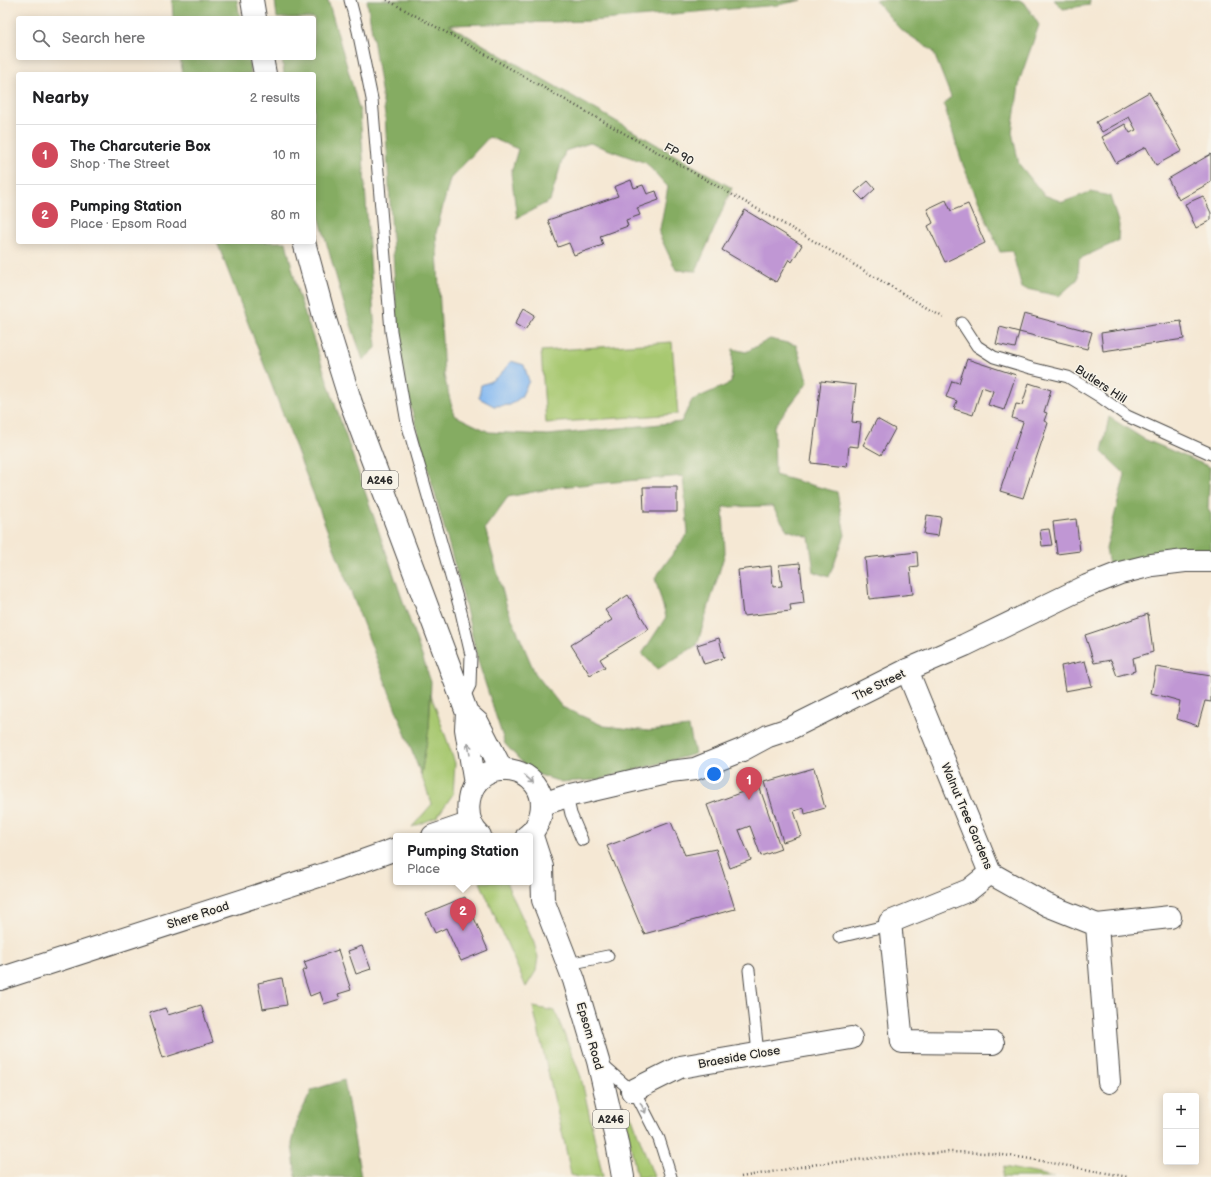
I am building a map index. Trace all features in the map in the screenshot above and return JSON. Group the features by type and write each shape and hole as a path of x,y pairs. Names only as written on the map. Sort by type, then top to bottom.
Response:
{"street":[{"path":"252,0 255,16"},
{"path":"262,60 265,72"},
{"name":"A246","path":"305,244 324,316 351,403 465,707 466,729 475,784"},
{"name":"The Street","path":"543,804 567,796 670,772 695,769 742,750 768,736 789,729 907,670 965,645 1087,586 1120,573 1152,565 1186,561 1211,561"},
{"name":"Walnut Tree Gardens","path":"907,670 990,873 1047,905 1097,925 1170,917"},
{"name":"A246","path":"465,707 478,723 502,770"},
{"path":"451,833 475,829 467,808 469,796 475,784 484,776 495,770 509,769 522,773 533,782 540,793 543,804 540,821 531,833"},
{"name":"Epsom Road","path":"533,845 542,867 543,900 568,964 598,1061 617,1143 623,1177"},
{"name":"Shere Road","path":"0,979 340,869 393,850"},
{"path":"990,873 969,890 890,922 902,1042 993,1043"},
{"name":"Epsom Road","path":"530,885 543,900"},
{"path":"1097,925 1109,1082"},
{"name":"Braeside Close","path":"632,1092 680,1067 851,1038"}],"lane":[{"path":"350,0 372,99 391,331 407,423 461,612 470,655 470,685 465,707"},
{"name":"Butlers Hill","path":"962,323 977,346 994,357 1068,377 1099,396 1127,416 1211,454"},
{"path":"567,796 571,814 582,840"},
{"path":"839,937 881,926 890,922"},
{"path":"568,964 608,956"},
{"path":"749,970 758,1053"},
{"path":"598,1061 632,1092 635,1092 659,1139 671,1177"}],"path":[{"name":"FP 90","path":"387,0 819,244 947,320 962,323"},
{"path":"741,1177 818,1164 949,1152 995,1154 1128,1177"}],"green space":[{"path":"172,0 237,0 240,16 173,16"},
{"path":"275,0 328,0 360,112 376,348 363,360 344,304 316,206 316,72 284,72 282,60 316,60 316,16 277,16"},
{"path":"367,0 802,0 778,5 591,21 449,25 732,188 696,271 676,270 659,234 668,187 646,163 590,143 565,151 550,201 517,218 511,173 518,149 489,137 450,179 436,233 444,376 454,415 489,432 548,435 681,422 692,400 731,383 733,349 746,352 770,339 796,345 808,382 774,426 775,475 837,492 845,535 829,577 814,572 809,537 787,530 772,506 723,507 725,553 697,645 658,669 642,654 666,617 655,578 688,533 683,476 558,487 508,497 485,528 507,607 535,673 562,707 604,726 649,731 689,727 695,754 597,780 561,782 531,772 505,744 478,661 462,592 406,389 397,322 385,115"},
{"path":"875,0 1019,0 1025,3 1039,25 1020,79 1012,132 1019,164 1044,195 1063,202 1090,192 1110,196 1119,225 1118,241 1079,259 1078,279 1059,296 1022,288 1012,251 1000,252 963,165 944,105 951,97 933,51 900,29"},
{"path":"1054,0 1090,0 1089,5 1063,9"},
{"path":"180,60 248,60 251,72 183,72"},
{"path":"218,244 286,244 298,293 431,682 429,728 421,775"},
{"path":"672,342 678,414 546,423 541,351"},
{"path":"1109,417 1144,439 1210,467 1208,509 1211,514 1211,552 1149,558 1109,565 1106,549 1125,474 1102,452"},
{"path":"431,695 455,763 453,794 437,817 412,827 432,804 421,775 429,728"},
{"path":"481,885 507,885 534,943 538,957 536,971 526,987"},
{"path":"533,1007 555,1011 581,1077 603,1177 578,1177 571,1175"},
{"path":"344,1080 361,1177 296,1177 292,1144 298,1118 312,1090"},
{"path":"628,1107 654,1177 637,1177 623,1108"},
{"path":"1004,1167 1054,1177 1002,1177"}],"water":[{"path":"511,361 524,365 529,381 521,397 510,405 494,406 479,398 481,385 498,376"}],"building":[{"path":"1149,92 1182,151 1156,165 1146,147 1116,163 1102,137 1125,124 1130,133 1136,130 1129,117 1102,132 1096,122"},
{"path":"1211,154 1211,182 1179,200 1168,179"},
{"path":"631,180 634,188 643,185 647,194 656,191 659,200 637,208 640,215 626,220 628,226 600,236 603,245 574,255 569,243 558,247 548,220 618,196 614,187"},
{"path":"868,181 875,189 863,200 855,192"},
{"path":"1203,196 1211,213 1211,220 1196,228 1185,204"},
{"path":"946,200 951,211 968,204 985,243 945,262 928,226 933,223 927,209"},
{"path":"745,210 802,245 792,262 789,259 776,282 722,250"},
{"path":"524,308 535,315 525,330 515,324"},
{"path":"1024,314 1092,332 1087,349 1019,332"},
{"path":"1181,321 1184,339 1103,351 1101,333"},
{"path":"1000,327 1019,332 1015,348 996,344"},
{"path":"967,359 1016,375 1004,410 988,405 993,391 982,387 973,415 954,409 957,401 946,397 952,381 959,383"},
{"path":"821,381 856,385 852,422 861,423 858,447 849,446 847,467 811,463"},
{"path":"1029,383 1051,390 1044,412 1047,413 1044,421 1048,423 1023,498 1000,491 1023,422 1012,418 1016,404 1022,405"},
{"path":"877,419 895,429 881,455 863,445"},
{"path":"643,487 677,487 677,512 644,512"},
{"path":"927,515 941,517 938,536 924,534"},
{"path":"1076,519 1080,551 1057,554 1053,522"},
{"path":"1049,529 1052,545 1042,546 1040,530"},
{"path":"917,552 918,566 910,567 913,594 869,599 865,558"},
{"path":"800,563 804,603 790,605 791,611 743,616 738,570 771,566 773,587 782,586 779,565"},
{"path":"628,595 649,629 600,659 605,667 590,675 571,645 612,620 605,610"},
{"path":"1148,614 1153,652 1133,658 1135,671 1117,676 1111,660 1094,663 1085,635"},
{"path":"719,638 724,658 704,664 697,645"},
{"path":"1085,661 1092,686 1065,691 1061,666"},
{"path":"1156,667 1211,676 1211,702 1205,701 1198,726 1177,719 1180,701 1151,693"},
{"path":"814,768 825,808 805,814 804,808 794,811 802,836 783,842 765,782"},
{"path":"759,786 781,849 761,856 750,826 739,830 751,860 730,868 707,805"},
{"path":"671,822 685,855 716,849 735,909 644,934 607,846"},
{"path":"465,897 488,950 461,961 446,928 435,933 426,913"},
{"path":"362,946 371,969 356,974 348,951"},
{"path":"338,950 351,990 338,994 340,999 324,1004 320,992 310,996 302,971 307,969 304,962"},
{"path":"282,978 287,1005 263,1009 258,983"},
{"path":"201,1005 213,1042 163,1058 149,1013 165,1008 168,1015"}],"place":[{"name":"The Charcuterie Box","path":"749,800"},
{"name":"Pumping Station","path":"463,931"}]}
